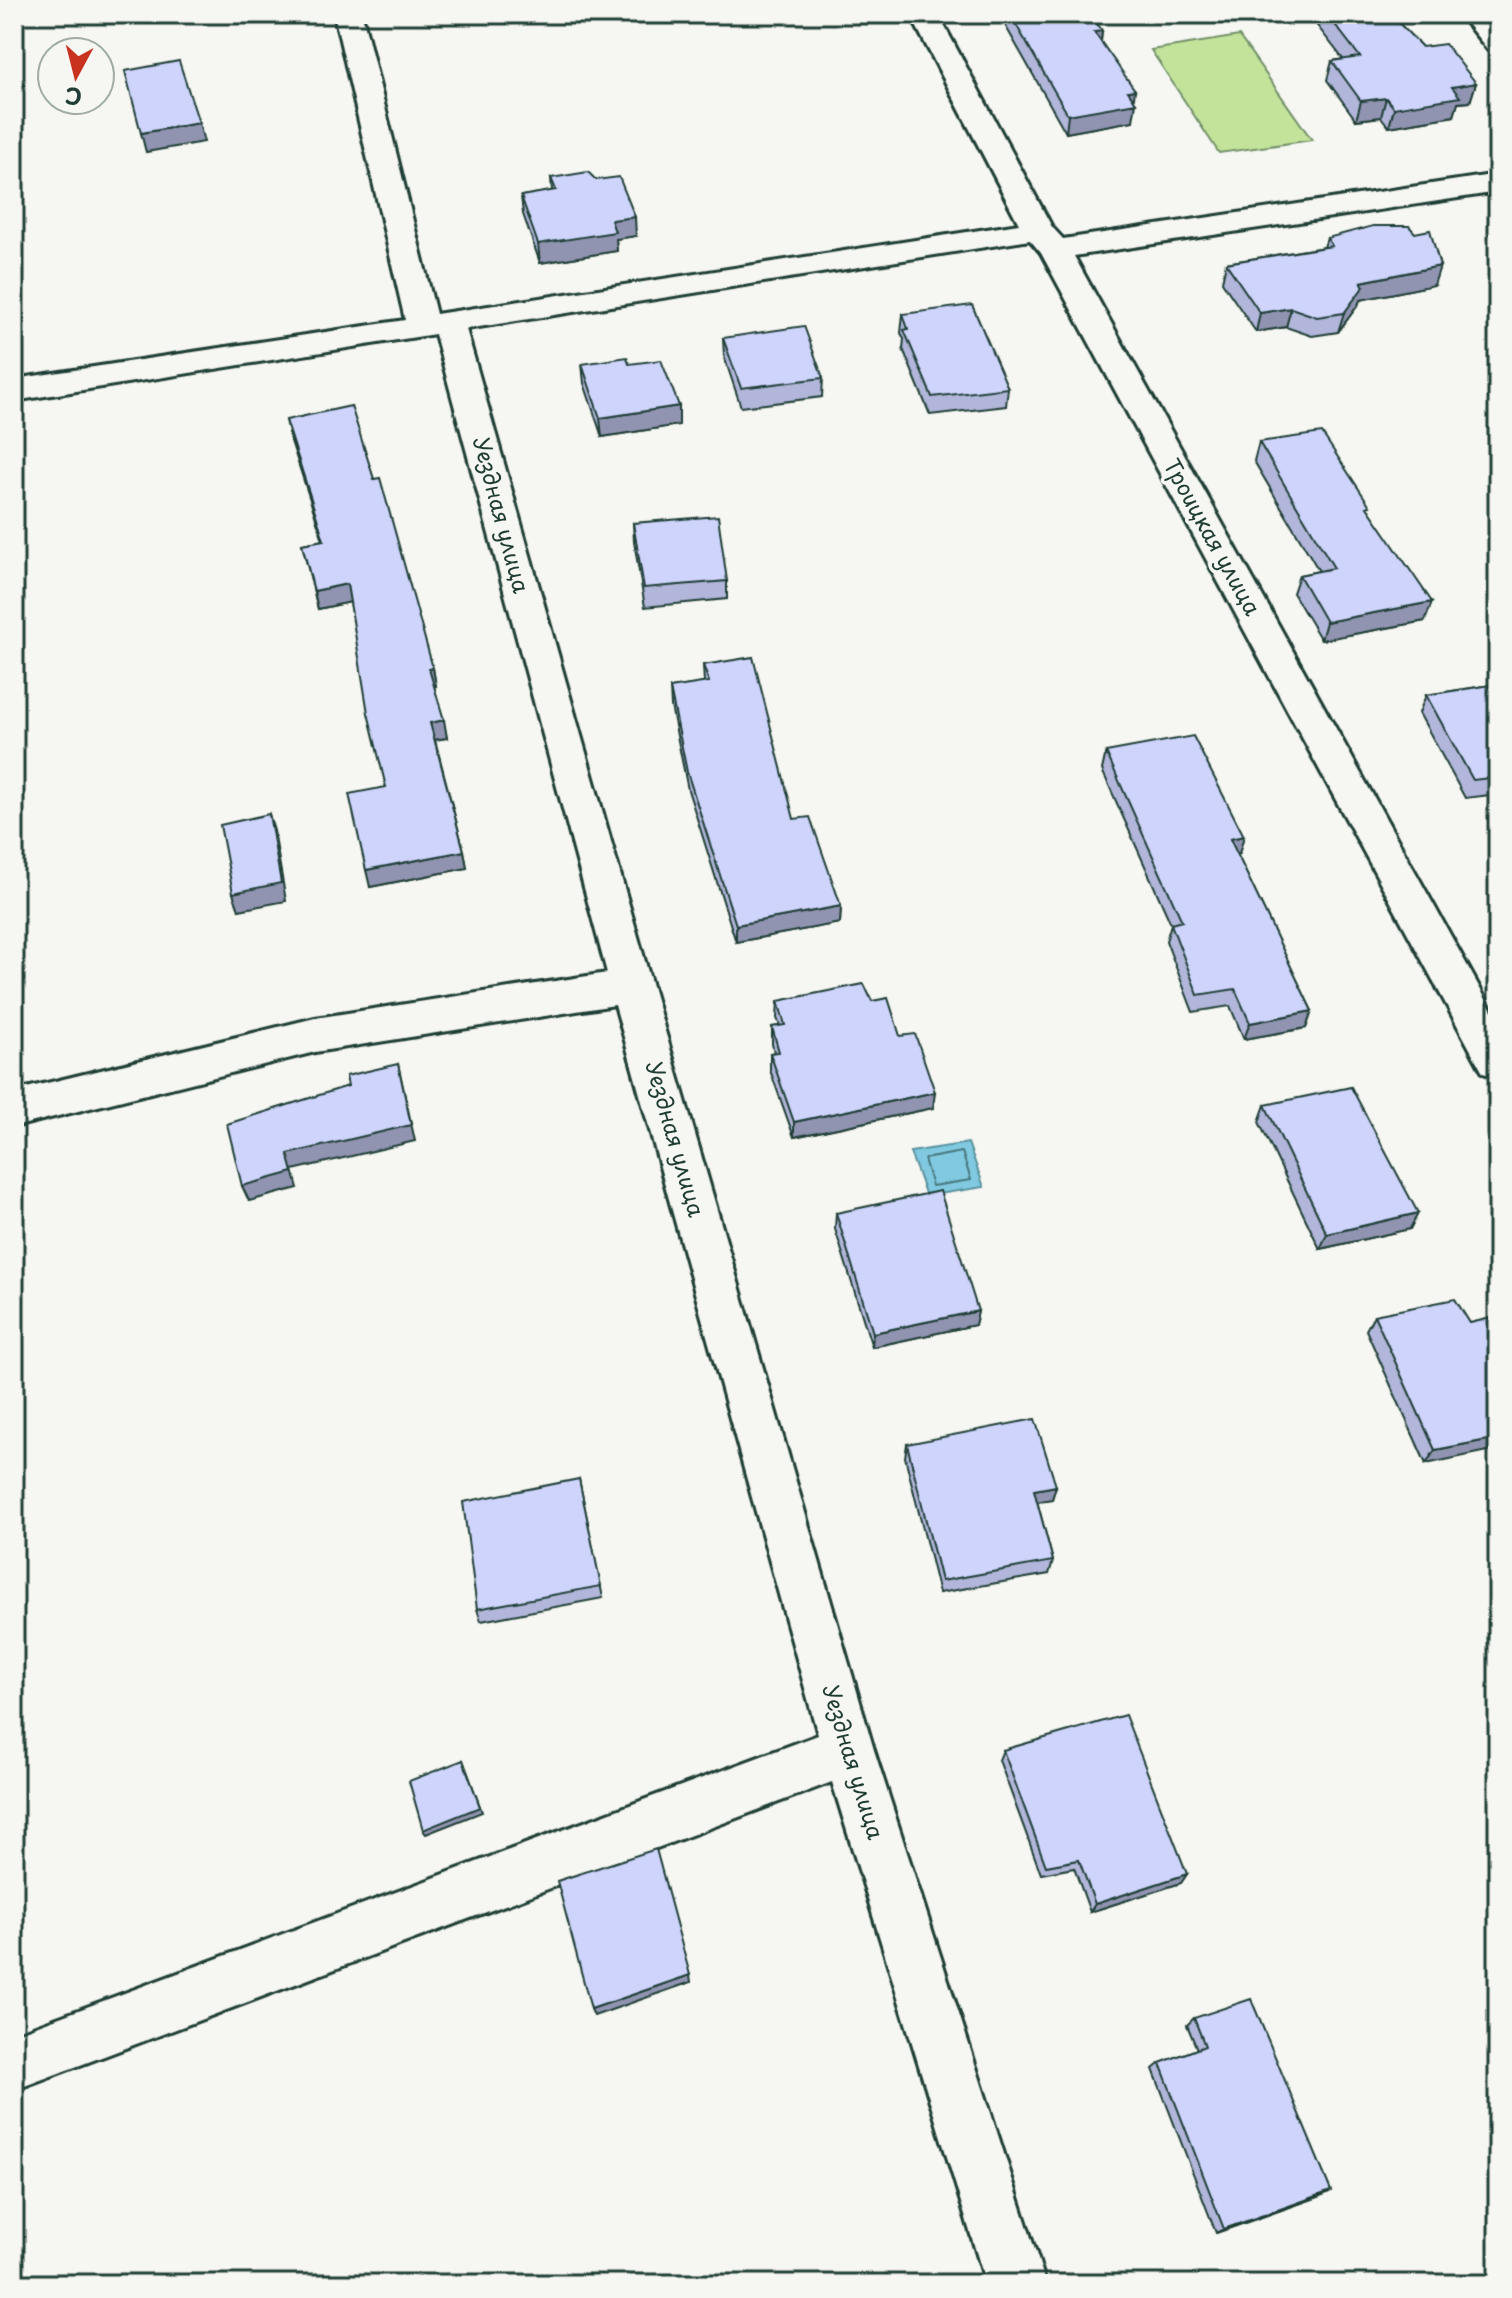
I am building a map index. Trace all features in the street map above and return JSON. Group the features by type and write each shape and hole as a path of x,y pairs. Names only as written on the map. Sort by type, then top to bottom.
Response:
{"street":[{"name":"Уездная улица","path":"348,14 436,325 631,986 848,1750 1016,2284"},
{"name":"Троицкая улица","path":"924,14 1498,1061"},
{"path":"1473,14 1498,44"},
{"path":"14,390 436,325 1047,240 1498,183"},
{"path":"14,1109 315,1035 631,986"},
{"path":"14,2062 848,1750"}],"green space":[{"path":"1239,36 1312,140 1219,153 1151,50"}],"water":[{"path":"968,1143 984,1187 926,1196 910,1152"}],"building":[{"path":"1010,14 1091,14 1102,31 1094,32 1135,90 1128,91 1136,103 1068,115"},
{"path":"1327,14 1390,14 1422,47 1445,44 1476,83 1452,87 1460,97 1394,108 1386,98 1361,101 1332,61 1360,57"},
{"path":"179,61 199,123 141,133 125,71"},
{"path":"588,172 596,180 619,177 635,217 611,220 615,232 538,244 521,196 556,190 551,178"},
{"path":"1373,226 1409,226 1415,233 1430,230 1440,266 1361,282 1364,286 1344,313 1317,317 1291,308 1260,313 1226,263 1332,246 1327,238"},
{"path":"972,305 1008,388 932,397 904,330 908,329 903,314"},
{"path":"804,326 823,378 741,388 723,338"},
{"path":"627,357 629,364 661,360 679,406 600,418 582,364"},
{"path":"351,406 374,479 380,478 433,668 429,669 444,720 430,723 464,851 366,870 349,794 386,787 368,713 347,584 314,591 302,544 324,540 286,420"},
{"path":"1322,433 1370,506 1367,507 1432,602 1326,622 1299,575 1334,568 1259,442"},
{"path":"718,516 727,581 644,588 633,523"},
{"path":"753,657 794,819 810,817 841,906 736,925 687,772 670,688 709,682 703,665"},
{"path":"1498,684 1498,777 1473,780 1426,695"},
{"path":"1193,736 1244,836 1230,839 1312,1011 1250,1023 1235,989 1198,995 1171,924 1182,921 1106,752"},
{"path":"269,814 281,883 233,893 220,825"},
{"path":"864,984 872,1001 888,998 900,1036 915,1034 935,1092 794,1122 770,1053 779,1052 772,1027 785,1025 778,1001"},
{"path":"398,1064 411,1125 288,1154 293,1172 242,1186 227,1124 348,1086 346,1076"},
{"path":"1351,1087 1418,1213 1327,1234 1265,1105"},
{"path":"940,1191 978,1311 873,1333 836,1213"},
{"path":"1455,1299 1470,1323 1491,1318 1498,1331 1498,1360 1492,1362 1498,1375 1498,1438 1435,1450 1374,1315"},
{"path":"1035,1419 1056,1486 1034,1490 1053,1561 941,1581 907,1444"},
{"path":"579,1479 601,1586 477,1609 463,1502"},
{"path":"1125,1715 1187,1874 1095,1904 1079,1860 1046,1866 1003,1750"},
{"path":"463,1760 480,1807 423,1830 409,1781"},
{"path":"656,1849 690,1975 591,2009 557,1881"},
{"path":"1251,1999 1331,2191 1224,2229 1160,2063 1205,2046 1194,2018"}]}
